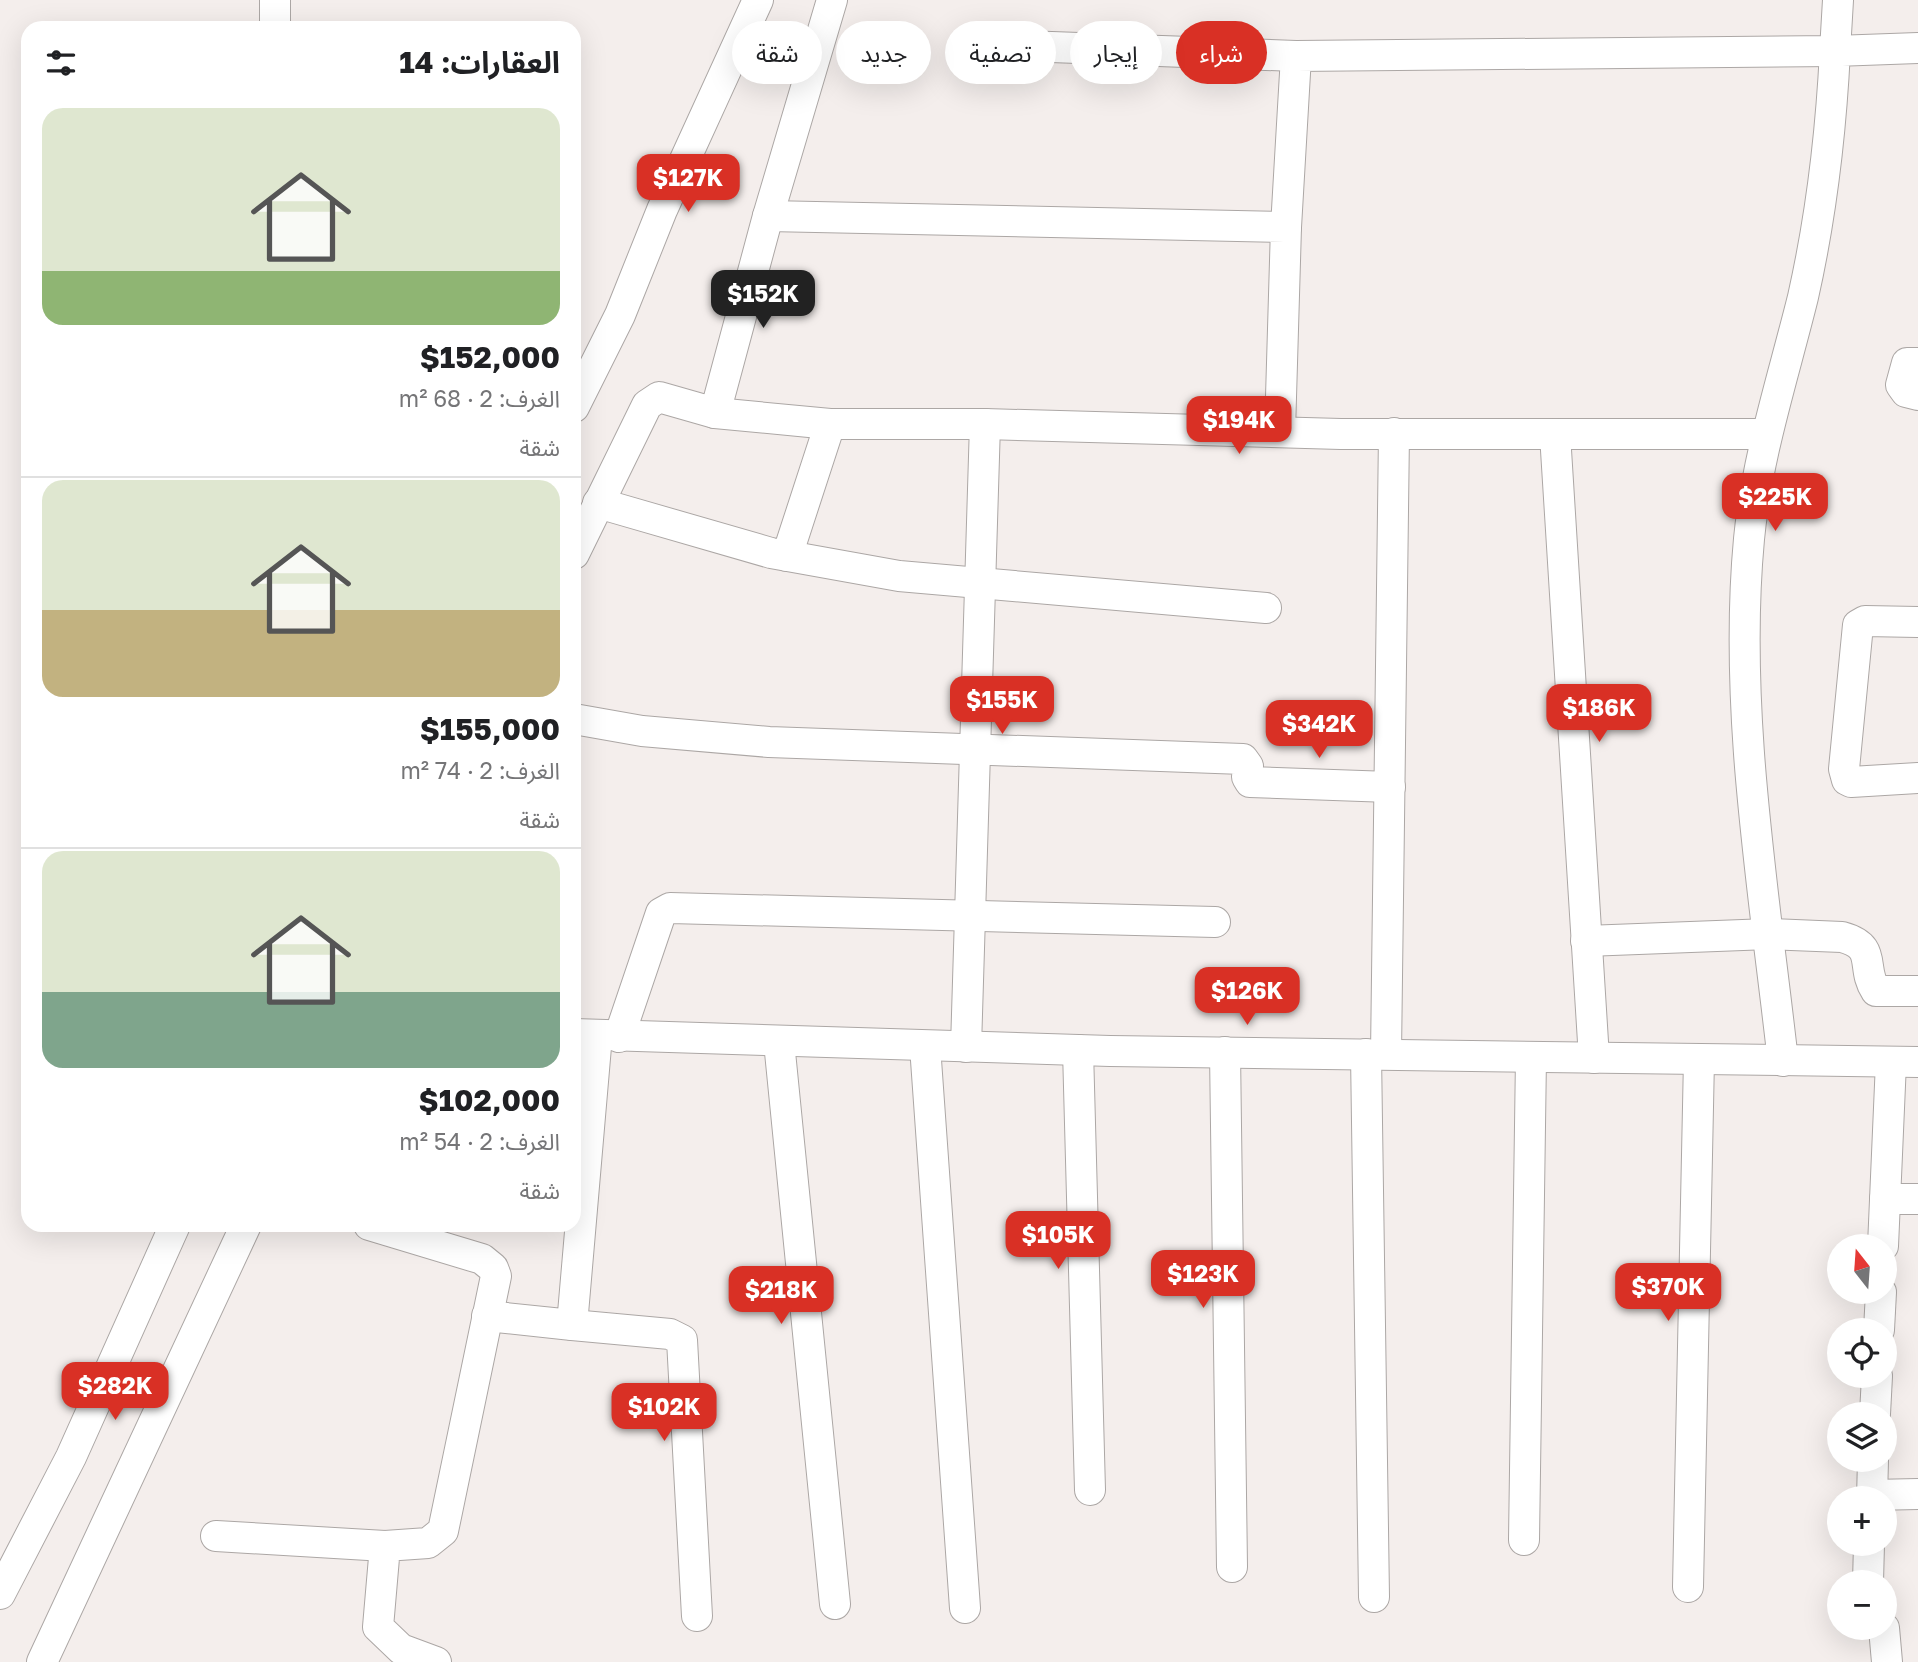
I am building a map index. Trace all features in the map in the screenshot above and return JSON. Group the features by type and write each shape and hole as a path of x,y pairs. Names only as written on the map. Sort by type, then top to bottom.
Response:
{"street":[{"path":"275,0 275,21"},
{"path":"581,393 620,315 662,210 758,0"},
{"path":"715,413 768,216 832,0"},
{"path":"1783,1060 1753,783 1744,636 1749,539 1766,434 1803,295 1812,248 1830,118 1838,0"},
{"path":"1056,47 1296,56 1918,48"},
{"path":"1280,431 1286,227 1296,56"},
{"path":"768,216 1286,227"},
{"path":"1918,363 1907,363 1900,385 1906,392 1918,395"},
{"path":"581,539 643,412 654,398 668,398 715,413 830,424 985,424 1394,433 1766,434"},
{"path":"787,556 830,424"},
{"path":"966,1047 985,424"},
{"path":"1374,1597 1376,1054 1390,787 1394,433"},
{"path":"1555,434 1594,1058"},
{"path":"598,503 706,537 787,556 899,576 1266,608"},
{"path":"1918,622 1865,621 1858,625 1844,769 1847,780 1851,782 1918,778"},
{"path":"581,720 642,731 769,742 1243,759 1248,766 1247,778 1250,782 1390,787"},
{"path":"581,1221 597,1035 661,913 670,908 1215,922"},
{"path":"1586,941 1769,934 1828,935 1853,940 1866,952 1874,989 1882,992 1918,991"},
{"path":"597,1035 1077,1050 1905,1062 1885,1199 1884,1234"},
{"path":"779,1042 835,1604"},
{"path":"925,1046 965,1608"},
{"path":"1077,1050 1090,1490"},
{"path":"1225,1052 1232,1567"},
{"path":"1524,1540 1531,1057"},
{"path":"1688,1587 1699,1059"},
{"path":"1885,1199 1918,1199"},
{"path":"0,1594 71,1457 172,1232"},
{"path":"42,1662 243,1232"},
{"path":"216,1536 385,1546 428,1543 443,1531 496,1276 493,1268 482,1259 392,1232"},
{"path":"572,1325 580,1232"},
{"path":"487,1316 670,1334 682,1340 697,1616"},
{"path":"1897,1495 1918,1494"},
{"path":"385,1546 378,1627 401,1649 436,1662"},
{"path":"1885,1640 1887,1662"}]}
